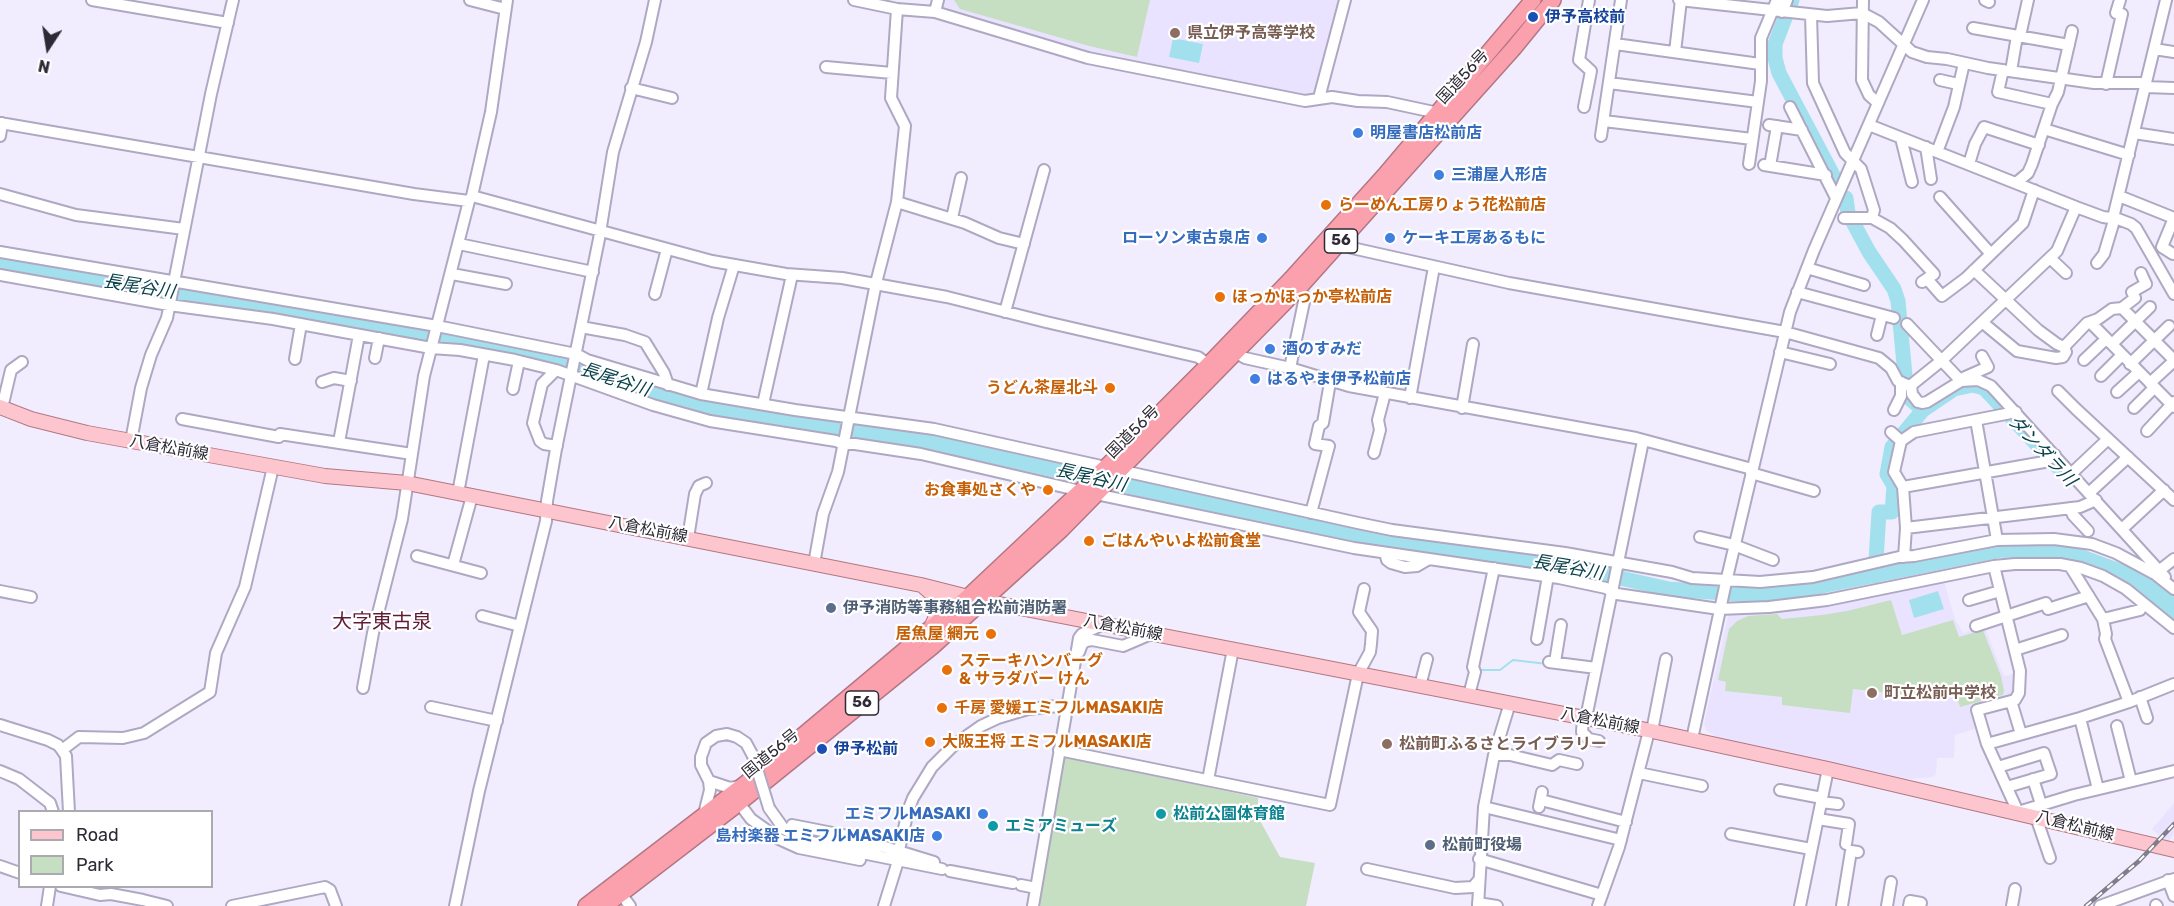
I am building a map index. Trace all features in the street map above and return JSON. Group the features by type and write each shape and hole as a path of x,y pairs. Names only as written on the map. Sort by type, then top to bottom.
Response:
{"highway":[{"name":"国道56号","path":"604,906 625,900 932,647 984,601 1334,241 1445,115 1533,0"},
{"name":"国道56号","path":"1445,115 1513,49 1553,0"},
{"name":"国道56号","path":"1213,368 1236,352 1298,289 1334,241"},
{"name":"国道56号","path":"586,906 745,784 968,597 1090,491"}],"main road":[{"name":"八倉松前線","path":"1,408 58,426 131,441 325,476 407,483 465,494 921,585 984,601 1651,731 2018,813 2039,810 2174,850"},
{"path":"921,585 932,594 938,603 937,614 931,628"}],"street":[{"path":"92,0 228,23"},
{"path":"131,441 141,388 170,303 233,0"},
{"path":"363,688 374,633 398,540 436,326 452,274 491,112 506,4 470,0"},
{"path":"455,906 546,521 557,446 614,152 646,42 655,0"},
{"path":"854,0 897,9 934,12 1088,58 1305,100 1332,97 1387,102 1445,115"},
{"path":"934,12 938,0"},
{"path":"1319,98 1345,0"},
{"path":"1584,107 1591,71 1579,60 1589,0"},
{"path":"1601,136 1621,0"},
{"path":"1676,52 1680,0 1723,2 1778,12 1811,15 1862,13 1879,22 1912,52 1918,54 2062,79 2174,88"},
{"path":"1777,0 1778,12"},
{"path":"1749,164 1761,81 1761,38 1787,0"},
{"path":"1863,0 1862,80 1869,95 1878,103"},
{"path":"1692,740 1734,545 1780,352 1797,292 1923,0"},
{"path":"2028,0 2019,36 1998,92 2052,104"},
{"path":"2106,84 2122,14 2116,13 2120,0"},
{"path":"2097,263 2104,254 2114,224 2113,218 2166,0"},
{"path":"814,564 823,514 838,472 876,283 897,202 905,126 891,98 897,9"},
{"path":"1811,15 1813,83 1845,153 1861,169 1874,210 1872,218"},
{"path":"1973,28 2069,45"},
{"path":"2016,183 2028,173 2039,145 2062,79 2072,31"},
{"path":"1615,44 1760,64"},
{"path":"2154,49 2174,52"},
{"path":"1937,152 1954,107 1964,63"},
{"path":"826,67 892,73"},
{"path":"1940,80 1958,84"},
{"path":"1609,83 1758,102"},
{"path":"632,88 672,98"},
{"path":"1790,107 1836,198"},
{"path":"1604,121 1752,139"},
{"path":"0,136 1,123 414,194 471,198 734,265 792,275 876,283 947,297 1198,357 1213,368"},
{"path":"1869,125 2076,207 2125,221 2136,228 2174,294"},
{"path":"1802,130 1773,126 1767,165 1826,175"},
{"path":"1969,164 1984,127 2039,145"},
{"path":"2044,129 2129,155"},
{"path":"2134,133 2174,139"},
{"path":"1901,138 1912,182"},
{"path":"1926,147 1931,179"},
{"path":"1005,312 1044,170"},
{"path":"952,218 961,178"},
{"path":"1849,218 1872,218 1890,228 1934,274 1924,280 1942,296 1974,270 2024,223 2034,190"},
{"path":"0,194 76,215 184,229"},
{"path":"2119,196 2174,218 2162,247 2173,254"},
{"path":"1940,197 1990,254"},
{"path":"897,202 952,218 999,238 1024,244"},
{"path":"1894,410 1906,384 1941,361 2050,258 2062,242 2076,207"},
{"path":"1334,241 1434,267 1509,283 1785,332 1879,358 1891,368 1898,381 1906,384 1918,402 1922,403 1960,380 1988,367 1982,356"},
{"path":"459,244 592,272"},
{"path":"655,294 667,249"},
{"path":"0,252 436,326 575,356 701,394 848,419 934,429 1392,530 1555,552 1618,566 1672,572 1692,578 1760,582 1813,577 1997,540 2054,539 2092,544 2131,560 2174,589"},
{"path":"2050,258 2066,273"},
{"path":"701,394 718,318 734,265"},
{"path":"1410,398 1434,267"},
{"path":"1807,268 1864,285"},
{"path":"1974,270 2038,330 2064,347 2066,352 2063,357 2056,358 2017,351 1982,322"},
{"path":"2064,347 2084,326 2098,320 2112,309 2122,308 2135,298 2132,292 2146,284 2141,273"},
{"path":"452,274 506,284"},
{"path":"0,275 519,361 572,375 653,405 710,421 921,454 1385,553 1548,576 1589,583 1612,590 1720,608 1769,607 1827,600 1994,566 2038,563 2070,566 2103,576 2126,589 2174,628"},
{"path":"763,404 792,275"},
{"path":"1290,368 1305,297 1298,289"},
{"path":"1797,292 1894,318"},
{"path":"2084,360 2150,307"},
{"path":"2122,308 2174,361 2134,408"},
{"path":"1877,335 1882,315"},
{"path":"2090,322 2173,405 2147,431"},
{"path":"295,359 301,324"},
{"path":"1907,324 1960,380 1978,380 1991,386 2016,412 2052,457 2072,473 2092,500 2160,570 2174,589"},
{"path":"2130,364 2169,326"},
{"path":"581,327 625,334 645,342 664,373 668,385"},
{"path":"339,442 359,335"},
{"path":"375,358 379,338"},
{"path":"1462,408 1472,344"},
{"path":"1236,352 1245,358 1290,368 1330,382 1643,441 1814,490"},
{"path":"1780,352 1830,364"},
{"path":"453,565 484,355"},
{"path":"2101,376 2122,355"},
{"path":"513,389 519,361"},
{"path":"1,408 11,370 22,362"},
{"path":"555,370 542,384 533,423 540,441 557,446"},
{"path":"2117,392 2139,372"},
{"path":"322,382 333,378 351,381"},
{"path":"1311,513 1329,446 1315,444 1319,426 1323,423 1330,382"},
{"path":"2058,391 2174,500"},
{"path":"1374,453 1380,430 1378,420 1385,393"},
{"path":"1904,557 1906,528 1903,487 1894,472 1897,438 1914,432 2016,412"},
{"path":"182,419 279,437 280,434 412,454"},
{"path":"1976,420 1997,540"},
{"path":"2072,473 2108,439"},
{"path":"1599,741 1589,739 1582,732 1643,441"},
{"path":"1903,487 2052,457"},
{"path":"1906,528 2070,508 2092,500 2128,457"},
{"path":"63,750 79,737 123,738 144,733 210,692 216,653 245,587 273,467"},
{"path":"688,538 695,494 699,486 705,483"},
{"path":"2122,529 2164,490"},
{"path":"2070,508 2073,515 2088,531"},
{"path":"1700,537 1734,545 1773,560"},
{"path":"417,556 481,573"},
{"path":"2160,570 2174,559"},
{"path":"1994,566 2020,671 2019,693 2018,697 2012,701 1977,710 1987,744 2018,813"},
{"path":"2070,566 2103,619 2105,639 2128,702"},
{"path":"1469,695 1494,568"},
{"path":"1537,639 1548,576"},
{"path":"1059,750 1330,806 1358,674 1370,652 1372,631 1359,612 1364,589"},
{"path":"0,591 31,597"},
{"path":"1969,600 2000,591"},
{"path":"1976,626 2046,603 2048,609 2089,596"},
{"path":"2103,619 2140,610"},
{"path":"482,616 520,626"},
{"path":"1033,906 1079,638 1082,634 1104,624"},
{"path":"1561,625 1552,662 1596,668"},
{"path":"1077,655 1086,641 1123,646 1151,634"},
{"path":"2015,650 2062,635"},
{"path":"1208,780 1233,649"},
{"path":"1420,686 1427,659"},
{"path":"1598,906 1626,822 1651,731 1666,659"},
{"path":"1987,744 2080,718 2174,684"},
{"path":"2140,697 2147,718"},
{"path":"2012,701 2021,734"},
{"path":"1497,906 1478,904 1479,859 1484,807 1494,755 1510,703"},
{"path":"884,906 899,855 908,811 913,798 933,767 954,745 981,726 998,718 1028,709 1068,705"},
{"path":"431,707 497,721"},
{"path":"2080,718 2098,789"},
{"path":"0,725 48,740 63,750 66,756 69,810"},
{"path":"2117,726 2131,781"},
{"path":"705,814 710,794 709,781 701,765 700,757 706,743 716,736 727,734 746,743 753,756 769,808 784,829 792,834 822,844 899,855 946,868 1036,886"},
{"path":"1998,767 2044,753 2051,774 2007,787"},
{"path":"1494,755 1510,755 1552,765 1559,760 1577,764"},
{"path":"1800,906 1828,769"},
{"path":"0,771 19,779 50,803 52,810"},
{"path":"2039,810 2098,789 2174,771"},
{"path":"1639,773 1702,786"},
{"path":"2033,779 2050,858"},
{"path":"709,781 730,789 745,784"},
{"path":"1780,790 1838,804"},
{"path":"1541,799 1626,822"},
{"path":"739,804 751,819 799,848 863,861 883,852"},
{"path":"1484,807 1621,840"},
{"path":"1818,819 1850,824 1846,844"},
{"path":"792,825 854,838 883,852"},
{"path":"1731,834 1811,849"},
{"path":"812,840 842,840 883,852"},
{"path":"832,841 897,857 899,855"},
{"path":"1842,906 1851,851 1858,852"},
{"path":"1479,859 1602,895"},
{"path":"0,866 18,872"},
{"path":"1367,869 1455,888 1473,887 1478,881"},
{"path":"2100,906 2171,879 2174,896"},
{"path":"1887,906 1891,882"},
{"path":"232,906 325,887 330,891 336,906"},
{"path":"47,906 50,888"},
{"path":"70,888 100,895 107,890 165,906"},
{"path":"2012,906 2015,889"},
{"path":"1909,906 1910,901 1921,903"}],"shaded area":[{"name":"県立伊予高等学校","path":"941,0 1340,0 1318,89 1306,97 1089,55 946,11 940,3"},
{"path":"1943,578 1955,619 1963,633 1984,625 2004,676 2018,672 2016,695 1974,708 1978,728 1955,735 1954,758 1937,758 1936,774 1933,777 1908,779 1716,737 1706,730 1704,724 1729,612"},
{"path":"2174,803 2174,834 2167,843 2152,829"}],"green space":[{"path":"954,0 1150,0 1137,57 1089,46 960,9"},
{"path":"1891,600 1902,635 1953,620 1959,637 1983,630 2001,676 2003,695 1960,707 1955,691 1926,697 1853,689 1850,713 1782,705 1782,697 1725,691 1726,682 1718,680 1729,629 1737,621 1748,616 1777,614 1782,619 1822,615"},
{"path":"1063,756 1258,798 1258,817 1280,857 1315,863 1306,906 1038,906"}],"water":[{"path":"1173,38 1203,44 1199,63 1169,57"},
{"path":"2108,561 2142,569 2174,592 2174,623 2122,581 2115,571 2107,567 2104,563"},
{"path":"1938,591 1944,609 1914,618 1909,600"}],"waterway":[{"name":"ダンダラ川","path":"1792,0 1775,44 1775,58 1779,73 1835,179"},
{"name":"ダンダラ川","path":"1846,198 1848,213 1869,252 1894,289 1898,301 1907,396 1923,410 1954,389 1973,385 1984,388 2059,468"},
{"name":"長尾谷川","path":"0,264 454,340 568,364 689,404 728,412 933,443 1378,541 1567,566 1669,589 1752,595 1792,592 2002,550 2049,552 2082,557 2125,573"},
{"name":"ダンダラ川","path":"1875,576 1879,512 1892,512 1894,486 1887,474 1892,447 1923,410"},
{"path":"1478,670 1500,670 1513,660 1547,664"}],"railway":[{"path":"2086,906 2139,861 2174,824"}],"place":[{"name":"伊予高校前","path":"1533,17"},
{"name":"県立伊予高等学校","path":"1175,33"},
{"name":"明屋書店松前店","path":"1358,133"},
{"name":"三浦屋人形店","path":"1439,175"},
{"name":"らーめん工房りょう花松前店","path":"1326,205"},
{"name":"ローソン東古泉店","path":"1262,238"},
{"name":"ケーキ工房あるもに","path":"1390,238"},
{"name":"ほっかほっか亭松前店","path":"1220,297"},
{"name":"酒のすみだ","path":"1270,349"},
{"name":"はるやま伊予松前店","path":"1255,379"},
{"name":"うどん茶屋北斗","path":"1110,388"},
{"name":"お食事処さくや","path":"1048,490"},
{"name":"ごはんやいよ松前食堂","path":"1089,541"},
{"name":"伊予消防等事務組合松前消防署","path":"831,608"},
{"name":"居魚屋 網元","path":"991,634"},
{"name":"ステーキハンバーグ & サラダバー けん","path":"947,670"},
{"name":"町立松前中学校","path":"1872,693"},
{"name":"千房 愛媛エミフルMASAKI店","path":"942,708"},
{"name":"大阪王将 エミフルMASAKI店","path":"930,742"},
{"name":"松前町ふるさとライブラリー","path":"1387,744"},
{"name":"伊予松前","path":"822,749"},
{"name":"エミフルMASAKI","path":"983,814"},
{"name":"松前公園体育館","path":"1161,814"},
{"name":"エミアミューズ","path":"993,826"},
{"name":"島村楽器 エミフルMASAKI店","path":"937,836"},
{"name":"松前町役場","path":"1430,845"}],"district":[{"name":"大字東古泉","path":"382,622"}]}
